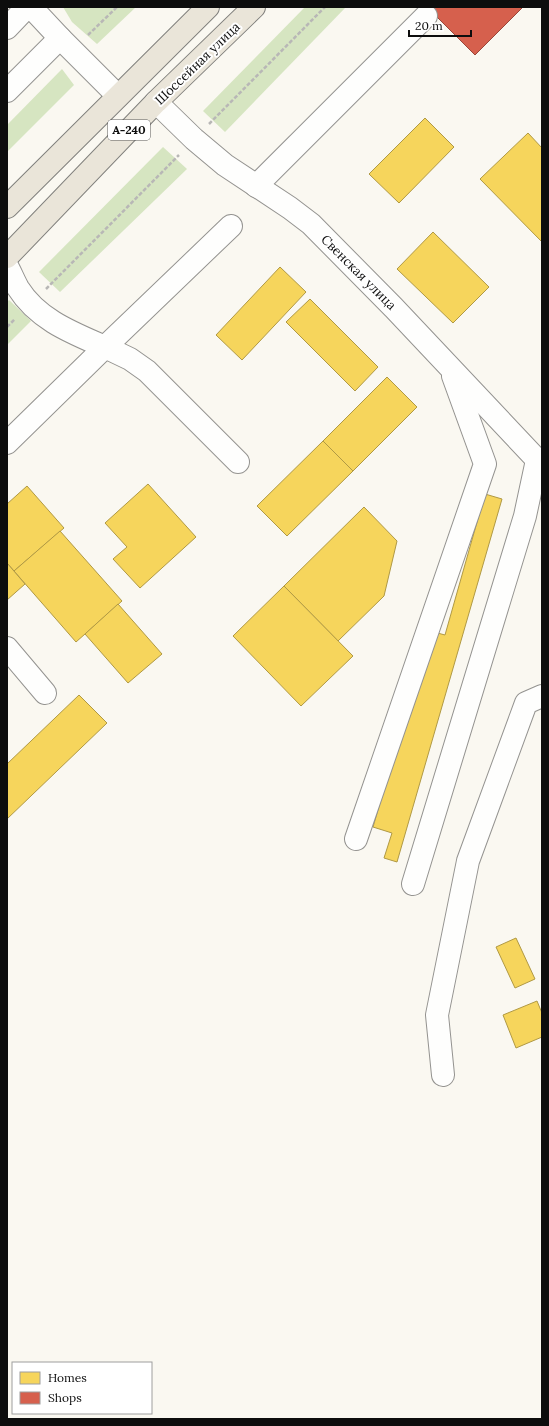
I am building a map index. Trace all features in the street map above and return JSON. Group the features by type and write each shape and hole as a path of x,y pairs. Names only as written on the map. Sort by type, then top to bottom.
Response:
{"main road":[{"name":"А-240","path":"7,207 208,7"},
{"name":"Шоссейная улица","path":"7,257 156,102 254,7"}],"street":[{"path":"7,28 27,7"},
{"path":"31,7 118,96"},
{"path":"256,186 426,16"},
{"path":"7,91 60,38"},
{"name":"Свенская улица","path":"156,102 194,139 225,165 312,224 394,308 540,463"},
{"path":"7,443 231,226"},
{"path":"7,266 18,288 31,305 48,319 65,329 130,359 147,370 238,462"},
{"path":"356,839 485,464 450,367"},
{"path":"413,884 540,463"},
{"path":"7,648 45,693"},
{"path":"443,1075 437,1015 468,861 526,703 542,696"}],"path":[{"path":"7,327 31,305 325,7"}],"green space":[{"path":"63,7 136,7 97,44 72,22"},
{"path":"305,7 346,7 225,132 203,111"},
{"path":"62,69 74,85 7,152 7,125"},
{"path":"163,147 187,169 60,292 39,272"},
{"path":"9,300 31,321 7,345 7,302"}],"building: Homes":[{"path":"425,118 454,147 399,203 369,174"},
{"path":"528,133 542,148 542,242 480,179"},
{"path":"433,232 489,287 453,323 397,269"},
{"path":"280,267 306,292 242,360 216,335"},
{"path":"310,299 378,367 355,391 286,322"},
{"path":"387,377 417,407 353,471 323,441"},
{"path":"323,441 353,471 287,536 257,506"},
{"path":"148,484 196,537 140,588 113,559 127,547 105,523"},
{"path":"27,486 64,528 14,571 7,563 7,504"},
{"path":"485,494 502,499 397,862 384,858 392,833 373,827 430,631 445,635"},
{"path":"364,507 397,541 384,596 338,641 284,586"},
{"path":"60,531 122,601 76,642 14,571"},
{"path":"7,563 25,584 7,600"},
{"path":"284,586 353,656 301,706 233,636"},
{"path":"118,604 162,654 128,683 85,634"},
{"path":"79,695 107,723 7,819 7,764"},
{"path":"516,938 535,979 515,988 496,947"},
{"path":"537,1001 542,1013 542,1037 516,1048 503,1015"}],"building: Shops":[{"path":"427,7 523,7 475,55"}]}
